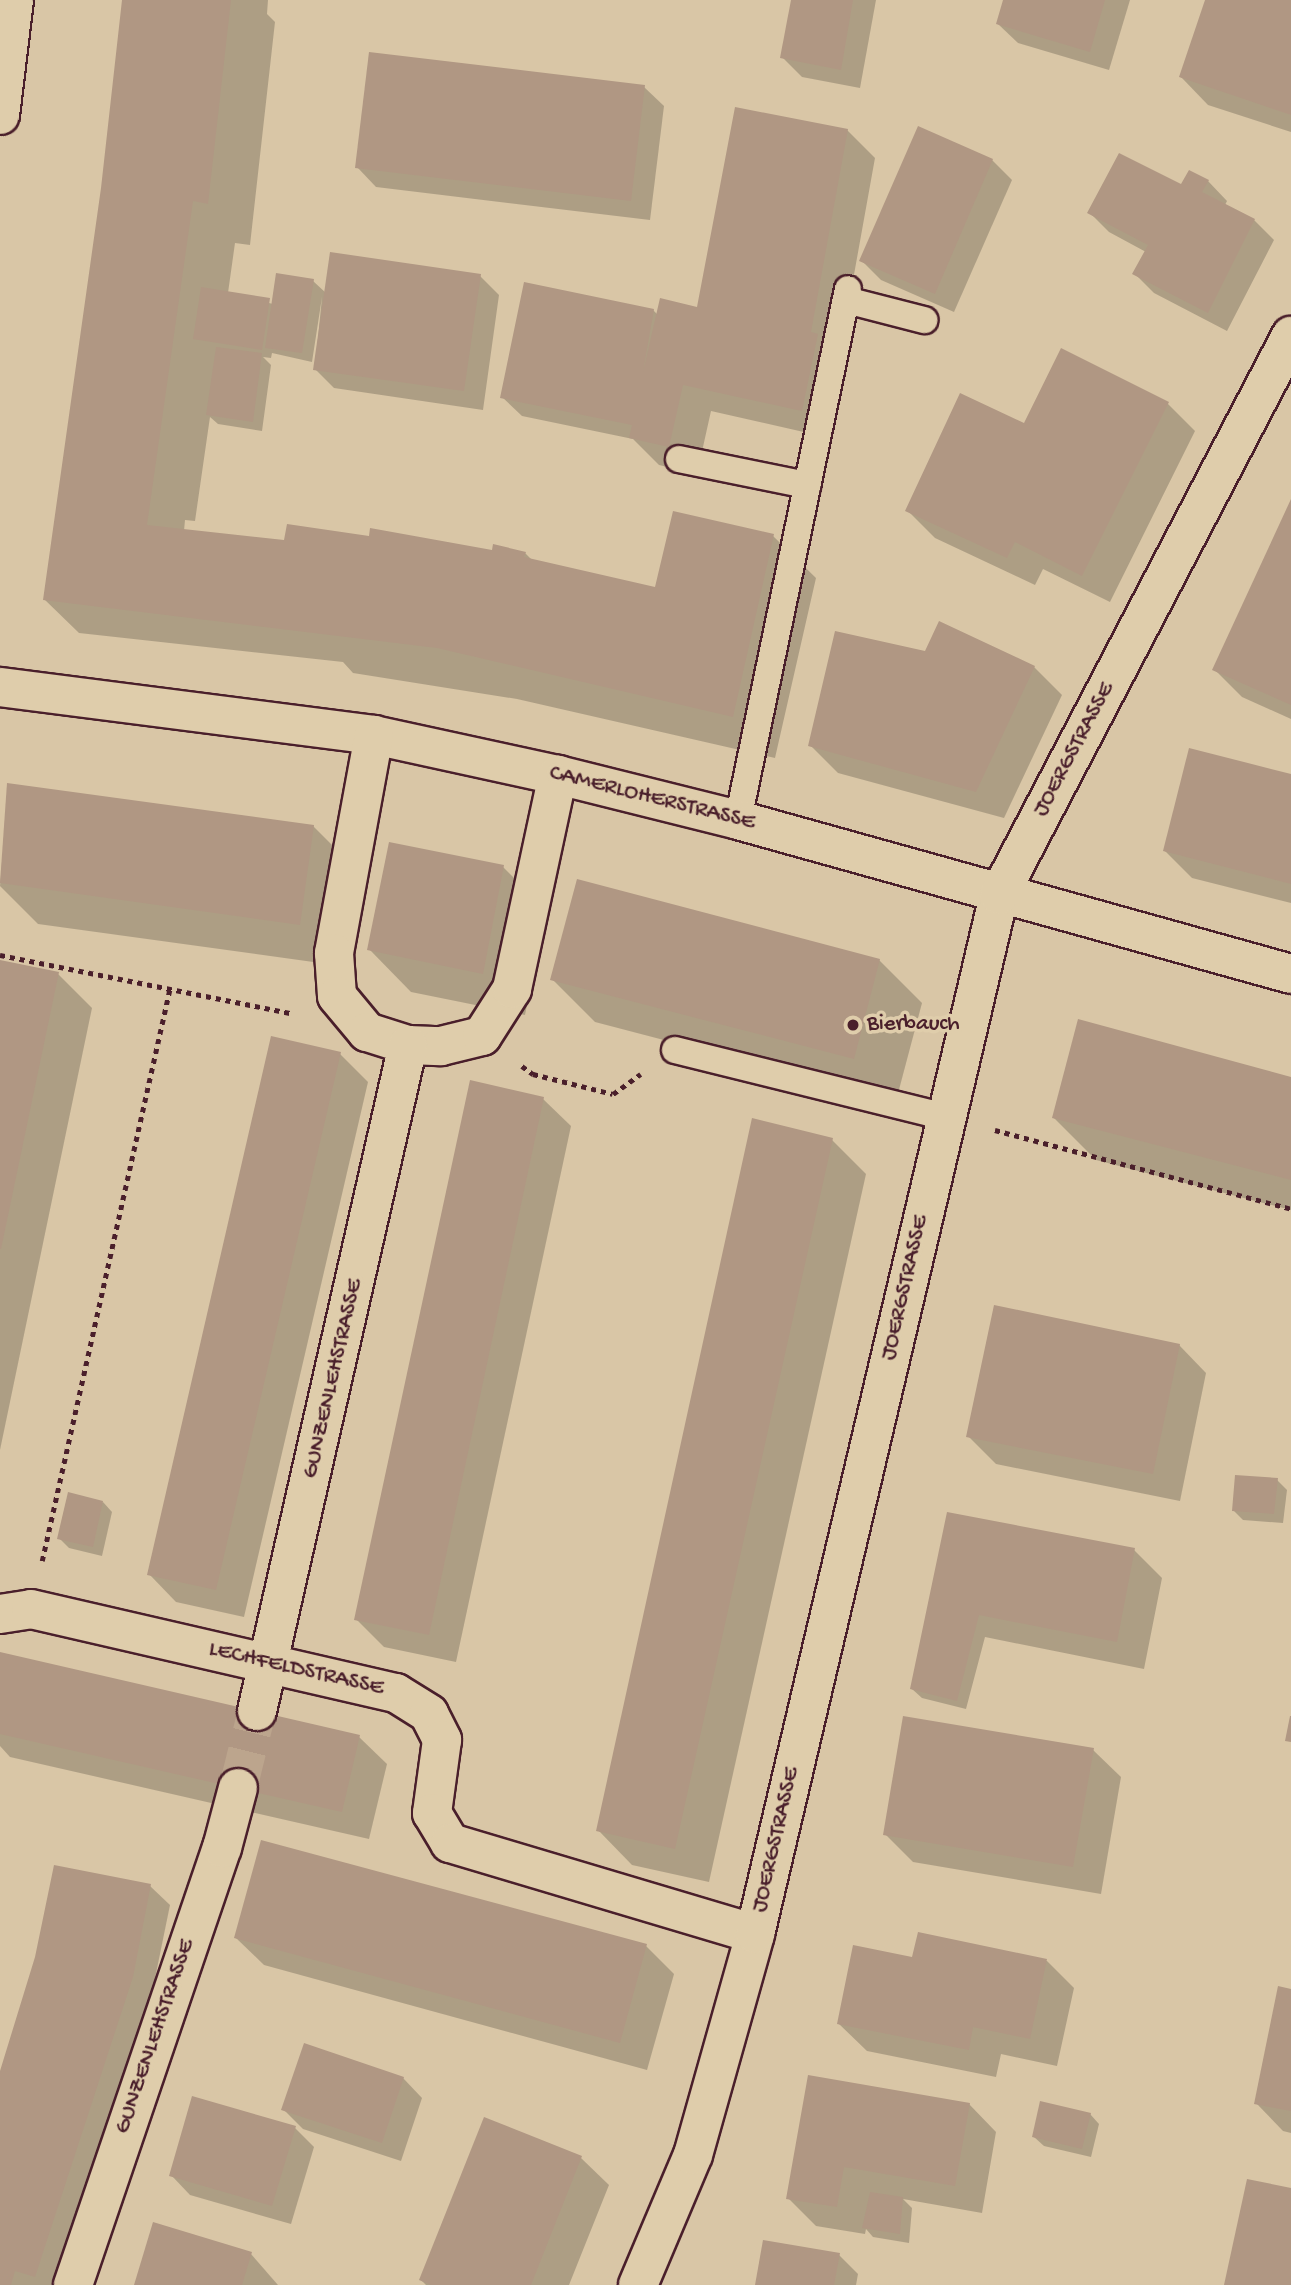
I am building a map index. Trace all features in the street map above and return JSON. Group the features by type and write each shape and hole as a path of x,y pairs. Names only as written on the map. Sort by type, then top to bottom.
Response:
{"street":[{"path":"0,115 14,0"},
{"name":"JOERGSTRASSE","path":"638,2285 693,2155 755,1934 999,895 1291,336"},
{"name":"CAMERLOHERSTRASSE","path":"0,687 374,735 558,775 738,820 999,895 1291,974"},
{"path":"374,735 334,953 337,996 367,1032 408,1045 441,1046 482,1036 512,989 558,775"},
{"name":"GUNZENLEHSTRASSE","path":"257,1712 271,1664 408,1045"},
{"name":"LECHFELDSTRASSE","path":"16,1612 271,1664 396,1693 429,1714 442,1740 432,1813 450,1843 755,1934"},
{"name":"GUNZENLEHSTRASSE","path":"73,2285 222,1848 238,1788"}],"lane":[{"path":"738,820 847,294 924,320"},
{"path":"679,459 807,485"},
{"path":"675,1050 946,1117"}],"path":[{"path":"0,954 304,1016 337,996"},
{"path":"16,1612 170,988"},
{"path":"482,1036 533,1074 613,1094 675,1050"},
{"path":"946,1117 1291,1209"}],"building":[{"path":"122,0 231,0 208,204 193,201 147,525 284,540 287,524 369,536 370,528 492,550 493,544 526,552 524,557 655,587 673,511 774,534 733,717 437,648 43,600 101,188"},
{"path":"791,0 853,0 841,70 780,58"},
{"path":"1003,0 1105,0 1090,52 996,24"},
{"path":"1205,0 1291,0 1291,115 1179,77"},
{"path":"369,52 645,85 631,201 355,168"},
{"path":"735,107 848,129 811,332 818,334 802,411 683,385 669,447 629,438 632,425 500,398 524,282 654,309 643,372 660,298 697,307"},
{"path":"918,126 993,159 935,294 859,261"},
{"path":"1119,153 1181,184 1189,170 1209,180 1202,192 1255,219 1208,313 1132,274 1148,245 1087,213"},
{"path":"330,252 481,274 464,391 313,370"},
{"path":"276,273 314,279 302,353 265,348"},
{"path":"201,287 270,298 262,350 193,339"},
{"path":"216,347 262,353 253,422 206,415"},
{"path":"1061,348 1169,402 1082,576 1015,542 1007,558 905,511 960,393 1024,423"},
{"path":"1291,499 1291,705 1212,670"},
{"path":"939,621 1035,666 976,792 808,746 835,631 925,651"},
{"path":"1189,748 1291,774 1291,884 1163,851"},
{"path":"7,783 314,825 300,925 0,883"},
{"path":"389,842 504,865 483,974 367,950"},
{"path":"577,879 880,959 854,1059 550,980"},
{"path":"0,960 59,972 1,1249 0,1249"},
{"path":"1078,1019 1291,1077 1291,1180 1052,1118"},
{"path":"271,1036 341,1052 216,1590 147,1575"},
{"path":"470,1080 544,1097 429,1635 354,1620"},
{"path":"752,1118 833,1138 675,1849 596,1831"},
{"path":"994,1305 1180,1344 1153,1474 966,1437"},
{"path":"1235,1475 1278,1478 1274,1514 1232,1511"},
{"path":"68,1492 103,1501 93,1547 57,1539"},
{"path":"947,1512 1135,1548 1117,1642 979,1615 957,1701 910,1689"},
{"path":"0,1652 360,1735 342,1812 0,1734"},
{"path":"903,1716 1094,1748 1073,1867 883,1835"},
{"path":"1291,1716 1291,1742 1285,1741"},
{"path":"261,1840 647,1944 620,2043 234,1938"},
{"path":"54,1865 151,1884 133,1977 35,2277 15,2271 11,2285 0,2285 0,2071 35,1957"},
{"path":"918,1932 1047,1959 1030,2039 973,2027 969,2050 837,2024 853,1945 912,1957"},
{"path":"1278,1986 1291,1989 1291,2111 1254,2104"},
{"path":"304,2043 404,2077 382,2143 281,2110"},
{"path":"808,2075 970,2103 955,2186 844,2167 837,2207 786,2199"},
{"path":"192,2096 296,2126 272,2206 169,2176"},
{"path":"1040,2101 1091,2113 1082,2149 1032,2137"},
{"path":"484,2117 582,2156 531,2285 431,2285 419,2280"},
{"path":"1247,2179 1291,2188 1291,2285 1224,2285"},
{"path":"870,2192 903,2197 900,2234 862,2228"},
{"path":"153,2222 252,2252 242,2285 134,2285"},
{"path":"763,2240 840,2253 834,2285 755,2285"}],"tunnel":[{"path":"238,1788 257,1711"}],"place":[{"name":"Bierbauch","path":"853,1025"}]}
